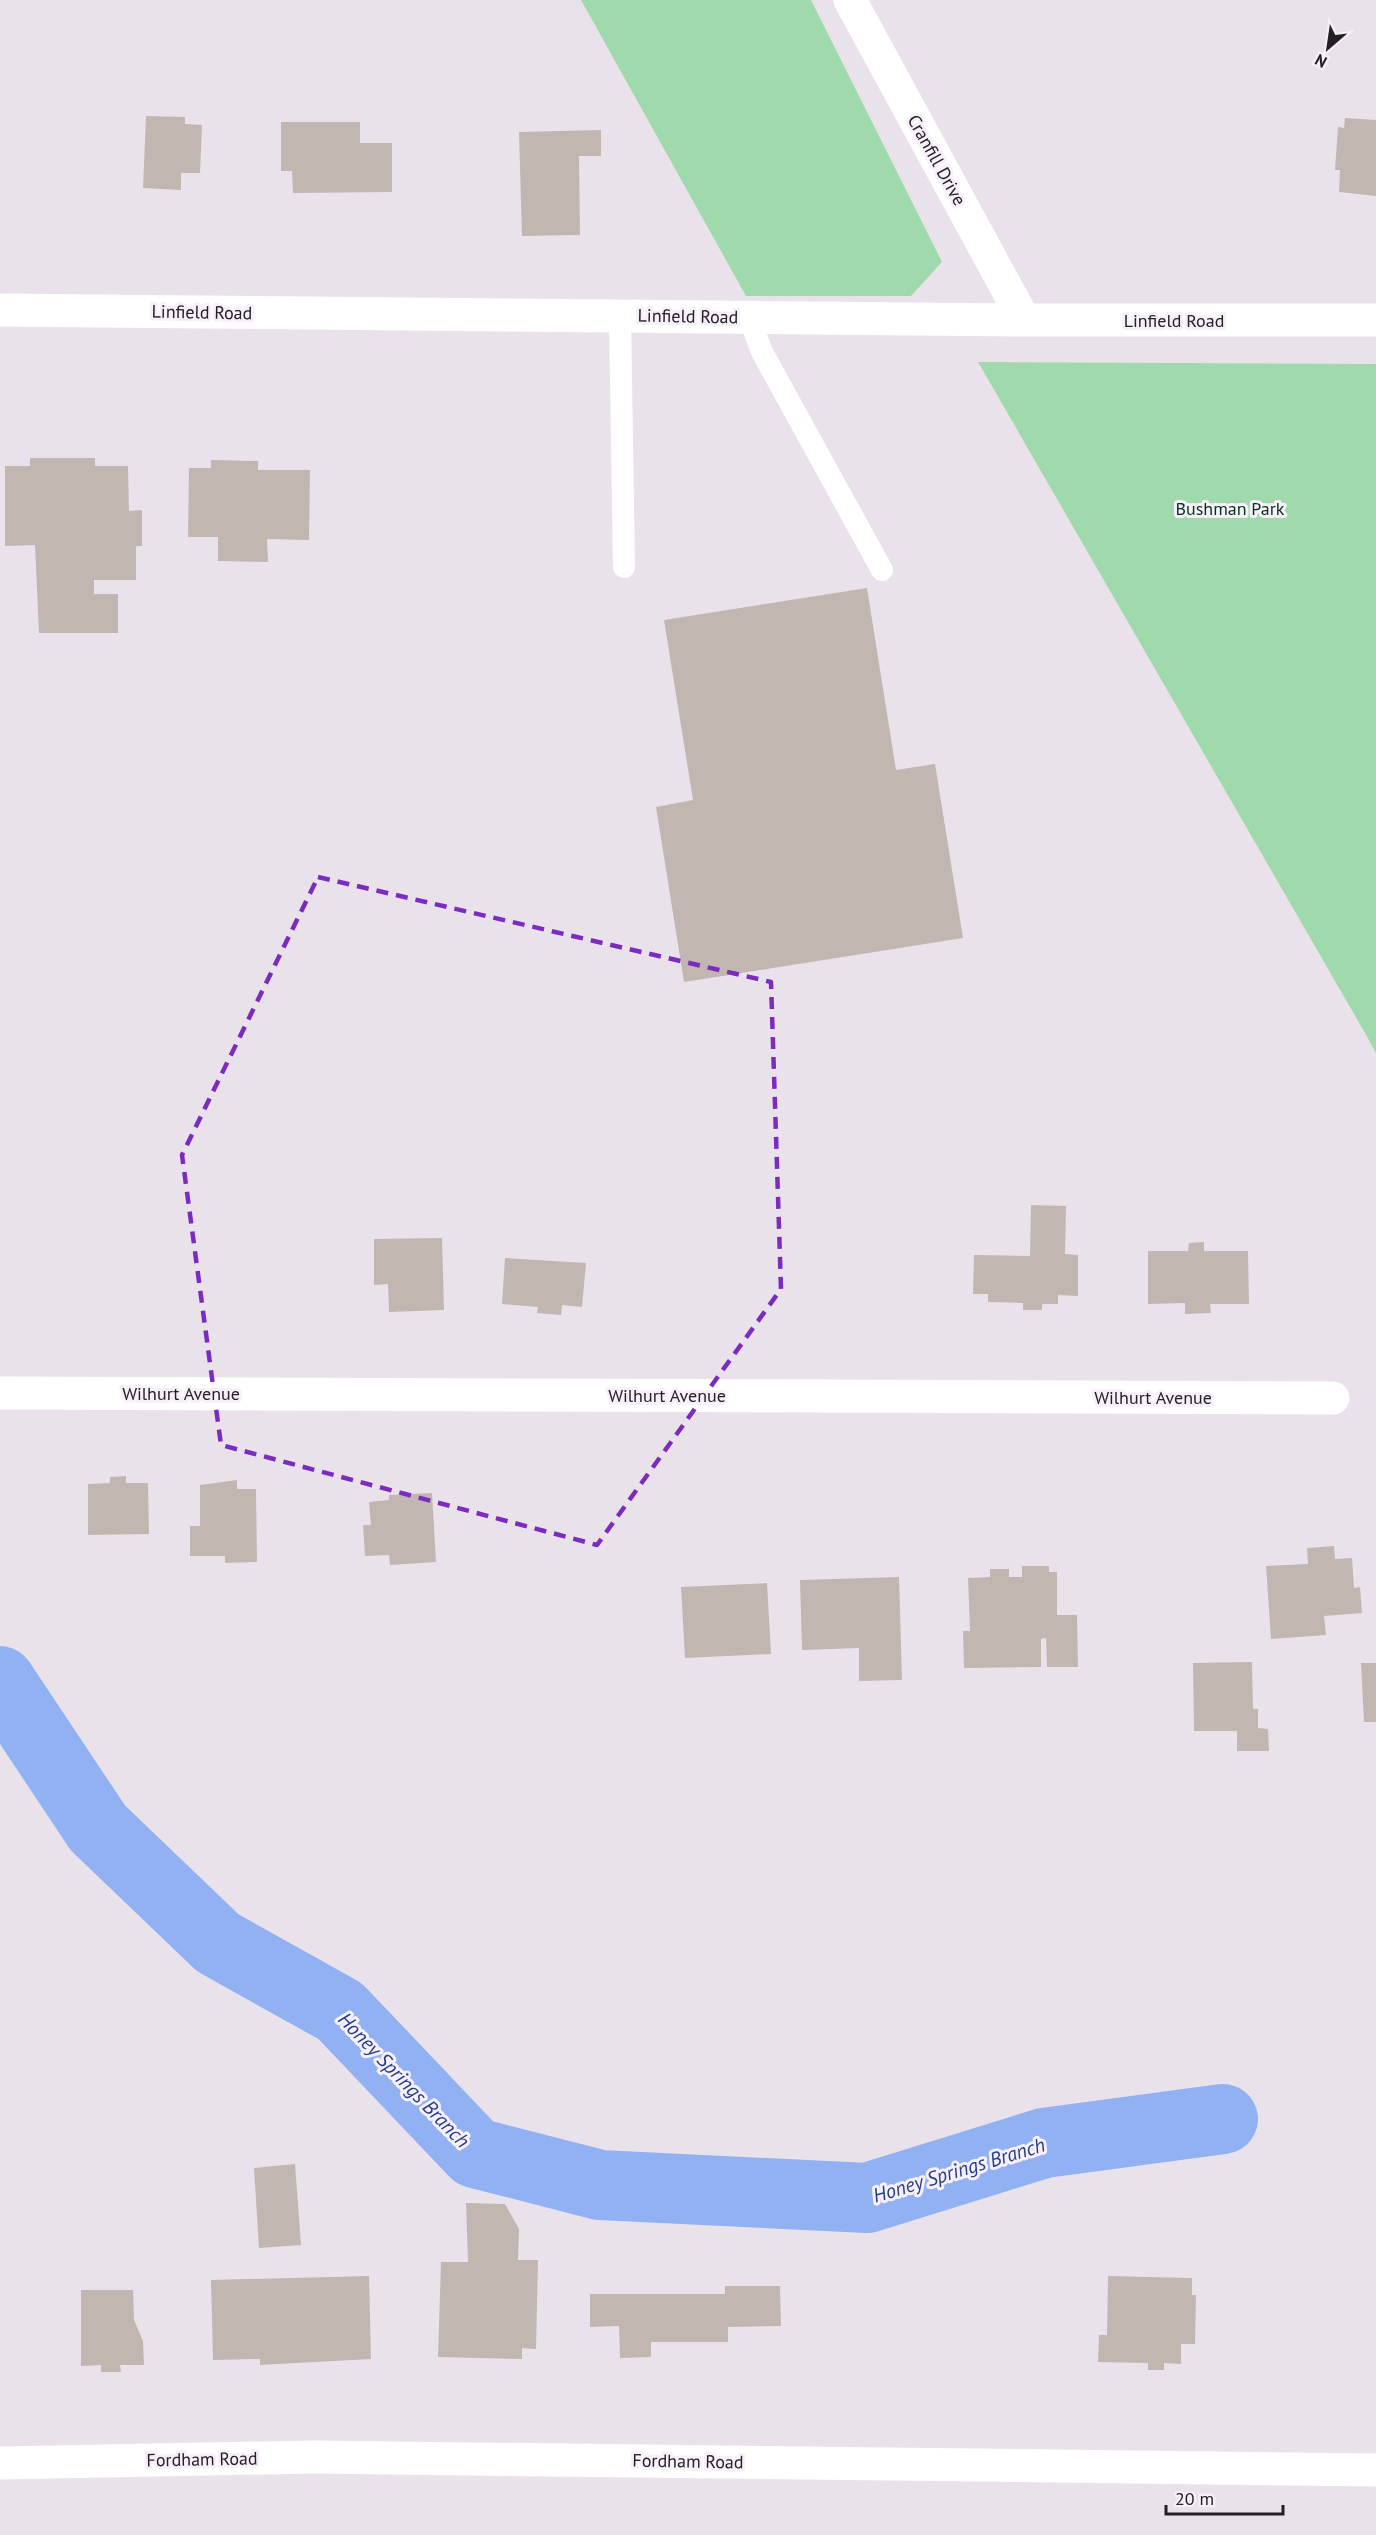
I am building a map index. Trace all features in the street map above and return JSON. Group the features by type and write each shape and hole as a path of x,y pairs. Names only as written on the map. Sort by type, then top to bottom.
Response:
{"street":[{"name":"Cranfill Drive","path":"850,0 1024,320"},
{"name":"Linfield Road","path":"0,310 1024,320 1376,320"},
{"name":"Wilhurt Avenue","path":"0,1393 1333,1398"},
{"name":"Fordham Road","path":"0,2463 314,2457 1376,2470"}],"lane":[{"path":"620,316 624,567"},
{"path":"749,317 762,352 882,570"}],"highlighted area":[{"path":"318,877 771,982 781,1289 597,1545 221,1445 182,1155"}],"green space":[{"path":"581,0 811,0 942,262 911,296 746,296"},
{"name":"Bushman Park","path":"978,362 1376,364 1376,1053 1365,1033"}],"building":[{"path":"146,116 185,117 185,124 202,125 200,173 181,173 181,190 143,188"},
{"path":"1345,118 1376,120 1376,196 1339,192 1340,170 1335,170 1338,127 1344,128"},
{"path":"281,122 360,122 360,143 392,143 392,192 293,193 292,171 281,171"},
{"path":"601,130 601,156 579,156 580,235 522,236 519,132"},
{"path":"30,458 95,458 95,466 128,466 129,511 142,510 142,546 136,546 136,580 94,580 94,594 118,594 118,633 39,633 35,545 5,546 5,466 30,466"},
{"path":"211,460 258,461 258,470 310,470 309,540 267,539 268,562 218,561 218,537 188,537 189,468 211,468"},
{"path":"867,588 896,770 935,764 963,938 684,982 656,807 693,800 664,620"},
{"path":"1031,1205 1066,1206 1065,1254 1078,1255 1078,1296 1058,1295 1058,1304 1042,1304 1042,1310 1023,1310 1023,1303 988,1302 988,1294 973,1294 974,1255 1030,1256"},
{"path":"442,1238 444,1310 389,1312 388,1284 374,1285 374,1239"},
{"path":"1204,1242 1204,1251 1248,1251 1249,1304 1210,1304 1211,1313 1185,1314 1185,1303 1148,1304 1148,1251 1188,1251 1189,1243"},
{"path":"505,1258 586,1263 582,1307 562,1305 561,1315 537,1313 538,1307 502,1304"},
{"path":"126,1476 126,1483 148,1483 149,1534 88,1535 88,1484 110,1483 110,1477"},
{"path":"237,1480 237,1489 256,1489 257,1562 225,1563 225,1556 190,1556 190,1526 200,1526 200,1485"},
{"path":"432,1493 436,1562 390,1565 389,1555 365,1556 363,1525 371,1525 369,1502 389,1500 389,1495"},
{"path":"1334,1546 1335,1559 1352,1558 1354,1588 1360,1587 1362,1613 1324,1616 1326,1635 1271,1639 1266,1566 1308,1564 1307,1548"},
{"path":"1022,1566 1049,1566 1049,1572 1057,1572 1057,1615 1077,1615 1078,1667 1047,1667 1046,1638 1041,1639 1041,1667 964,1668 963,1631 970,1631 968,1578 990,1577 990,1569 1009,1569 1009,1577 1022,1577"},
{"path":"899,1577 902,1680 859,1681 859,1648 802,1650 800,1580"},
{"path":"767,1583 771,1654 685,1658 681,1587"},
{"path":"1252,1662 1253,1709 1258,1709 1258,1728 1268,1729 1269,1751 1237,1751 1237,1731 1194,1731 1193,1663"},
{"path":"1361,1663 1376,1663 1376,1722 1364,1722"},
{"path":"295,2164 301,2245 259,2248 254,2168"},
{"path":"466,2203 505,2204 519,2229 518,2260 538,2260 536,2349 522,2348 522,2359 438,2357 441,2262 468,2262"},
{"path":"369,2276 371,2359 260,2365 260,2359 213,2360 211,2280"},
{"path":"1108,2276 1192,2278 1192,2295 1196,2295 1195,2344 1181,2344 1181,2364 1164,2363 1164,2370 1148,2370 1148,2363 1098,2362 1099,2335 1107,2335"},
{"path":"725,2286 780,2286 781,2326 728,2327 728,2342 651,2342 651,2357 620,2358 619,2326 590,2327 590,2294 725,2294"},
{"path":"81,2290 133,2290 134,2320 143,2341 144,2365 120,2365 121,2372 101,2372 101,2365 81,2366"}],"waterway":[{"name":"Honey Springs Branch","path":"0,1681 98,1828 218,1943 340,2011 475,2153 600,2185 867,2198 1044,2143 1223,2119"}]}
